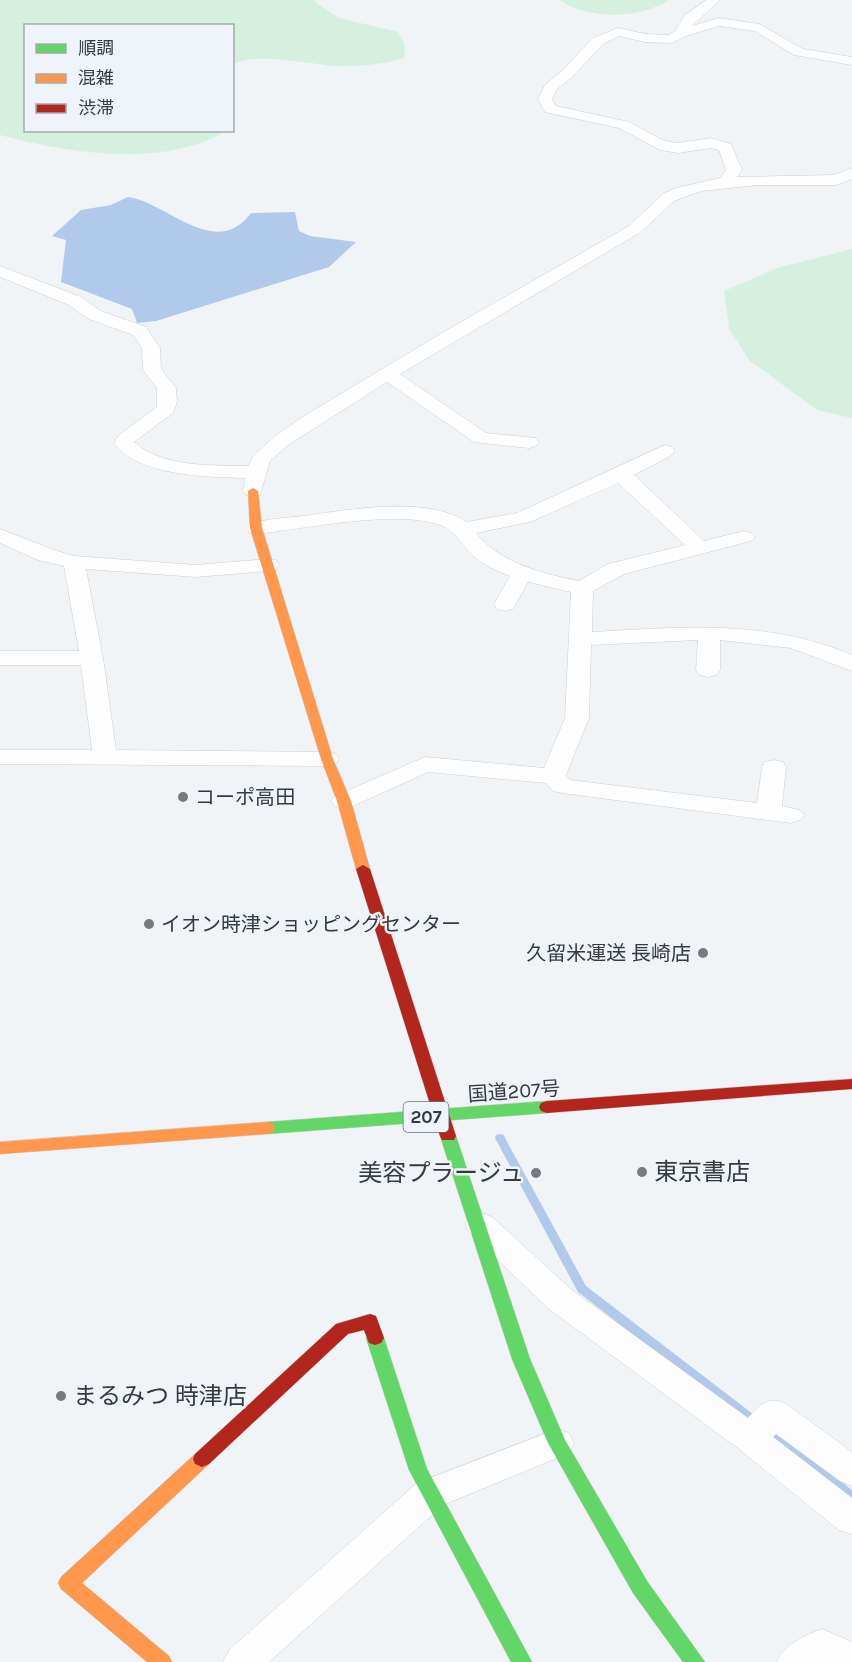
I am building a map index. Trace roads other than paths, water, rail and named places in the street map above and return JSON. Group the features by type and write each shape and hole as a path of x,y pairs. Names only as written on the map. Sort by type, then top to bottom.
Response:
{"main road":[{"path":"253,491 256,528 327,759 344,801 377,917 521,1359 557,1443 640,1587 695,1662"},
{"name":"国道207号","path":"0,1148 852,1084"},
{"path":"162,1662 68,1583 342,1329 370,1320 418,1470 522,1662"}],"street":[{"path":"681,33 690,18 714,0"},
{"path":"724,183 734,170 726,147 711,143 678,148 660,146 624,125 550,109 546,99 550,88 567,74 598,40 618,32 645,38 672,39 681,33 719,22 759,28 799,52 852,61"},
{"path":"253,491 261,459 281,441 387,374 635,229 654,208 682,192 724,183 836,180 852,173"},
{"path":"0,272 75,301 95,315 140,332 152,348 152,370 166,385 169,395 166,410 126,439 124,443 133,452 201,471 256,472"},
{"path":"387,374 481,438 528,442"},
{"path":"464,529 523,518 621,474 665,451"},
{"path":"621,474 700,548"},
{"path":"256,528 391,513 433,515 449,520 464,529 473,544 488,556 522,573 582,588 616,569 744,537"},
{"path":"0,535 46,555 75,562 196,571 268,565"},
{"path":"75,562 92,658 105,756"},
{"path":"505,604 522,573"},
{"path":"553,776 577,718 582,588"},
{"path":"580,639 709,633 783,640 824,651 852,664"},
{"path":"708,670 709,633"},
{"path":"0,658 92,658"},
{"path":"0,757 327,759"},
{"path":"344,801 425,764 553,776 562,786 780,814 774,767"},
{"path":"475,1218 561,1300 751,1439 852,1519"},
{"path":"751,1439 773,1413 852,1471"},
{"path":"243,1662 430,1494 557,1443"},
{"path":"796,1662 822,1646 852,1660"}],"water":[{"path":"128,197 143,201 191,225 207,230 222,231 237,226 251,213 295,212 299,231 310,236 356,242 329,267 156,321 137,323 132,309 61,282 66,240 52,236 81,210 111,205"}],"waterway":[{"path":"500,1138 582,1289 852,1497"}],"place":[{"name":"コーポ高田","path":"183,797"},
{"name":"イオン時津ショッピングセンター","path":"149,924"},
{"name":"久留米運送 長崎店","path":"703,953"},
{"name":"東京書店","path":"642,1172"},
{"name":"美容プラージュ","path":"536,1173"},
{"name":"まるみつ 時津店","path":"61,1396"}]}
